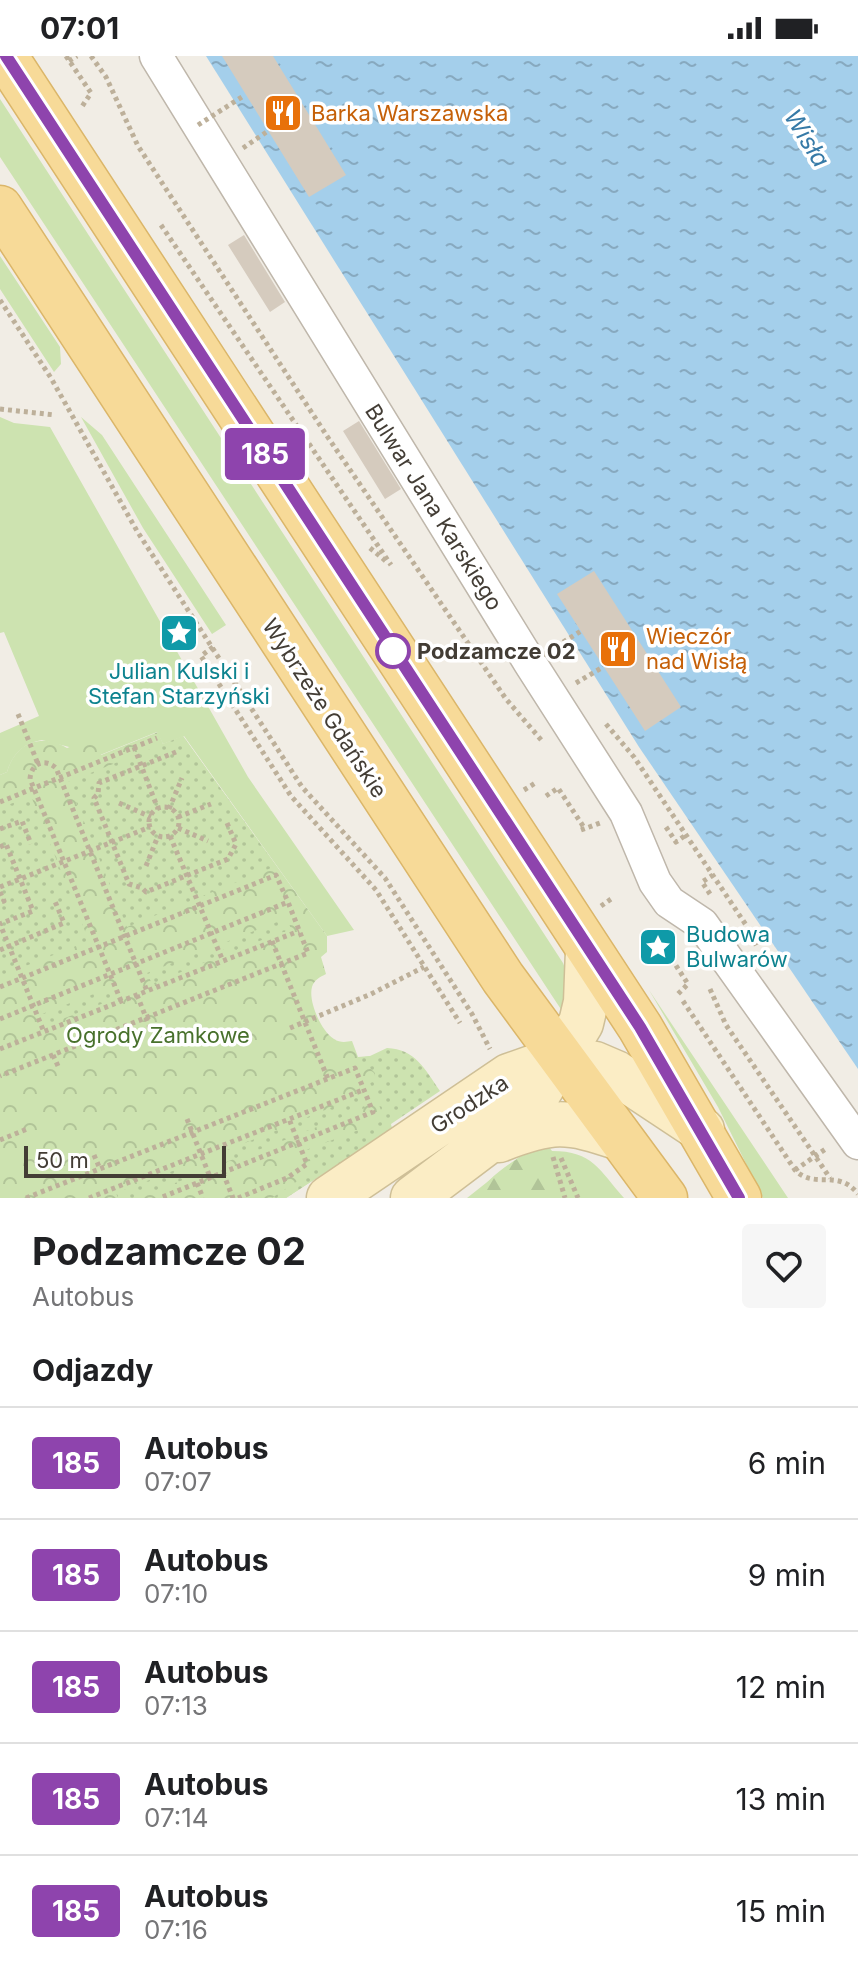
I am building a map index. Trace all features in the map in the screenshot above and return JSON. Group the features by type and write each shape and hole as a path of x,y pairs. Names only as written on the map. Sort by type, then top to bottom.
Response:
{"main road":[{"path":"5,56 640,1027 739,1198"},
{"name":"Wybrzeże Gdańskie","path":"0,208 523,1007 665,1198"},
{"path":"413,1198 531,1105 581,1023 586,1002 588,950"},
{"path":"560,1058 595,1064 616,1073 702,1130"},
{"name":"Grodzka","path":"329,1198 509,1076 560,1058"},
{"path":"482,1146 556,1123 585,1126 620,1138"}],"street":[{"name":"Bulwar Jana Karskiego","path":"156,56 214,119 522,650 626,813 655,882 669,902 702,924 854,1138"}],"path":[{"path":"77,56 68,58 91,93 81,108"},
{"path":"91,56 106,77 138,146 318,423 506,699 545,743"},
{"path":"72,95 90,121"},
{"path":"214,119 245,95"},
{"path":"250,143 268,131"},
{"path":"234,135 251,162"},
{"path":"160,223 391,565"},
{"path":"0,300 60,394 137,531 302,787 385,878 472,1014 491,1051"},
{"path":"0,409 55,415"},
{"path":"536,659 581,631"},
{"path":"552,644 560,657"},
{"path":"213,647 201,656 291,796 376,890 413,942 424,967 460,1023"},
{"path":"576,683 603,667"},
{"path":"568,670 583,693"},
{"path":"18,714 38,764"},
{"path":"598,714 634,757 746,925 763,960"},
{"path":"0,802 157,738"},
{"path":"134,747 158,809"},
{"path":"176,752 99,783 98,794 94,798 129,884 146,892 228,859 236,844 227,823"},
{"path":"38,764 52,765 60,777 147,991"},
{"path":"38,764 31,774 34,788 121,1001"},
{"path":"169,809 182,778"},
{"path":"523,791 537,782"},
{"path":"546,796 558,788 583,829 599,823"},
{"path":"119,803 151,817"},
{"path":"178,817 211,804"},
{"path":"164,806 176,811 180,822 176,834 153,834 148,822 153,811 158,809 164,806"},
{"path":"592,812 608,836"},
{"path":"0,829 22,821 31,844"},
{"path":"0,902 4,901 0,890 20,879 150,827"},
{"path":"178,828 208,841"},
{"path":"676,842 686,835"},
{"path":"146,866 158,836"},
{"path":"170,836 223,961"},
{"path":"0,847 6,844 33,911 0,924 44,1032"},
{"path":"0,987 276,875 308,953 0,1076"},
{"path":"702,882 713,875"},
{"path":"0,950 64,923 54,899"},
{"path":"0,1019 288,902"},
{"path":"0,1049 299,931"},
{"path":"272,941 328,1079"},
{"path":"668,953 688,984 678,994"},
{"path":"290,1028 371,994 424,967"},
{"path":"708,985 726,1025 830,1178"},
{"path":"137,995 151,1030"},
{"path":"683,1001 795,1170 805,1178 830,1178 845,1182 858,1194 852,1198"},
{"path":"53,1055 58,1066"},
{"path":"26,1198 355,1068 373,1112 160,1198"},
{"path":"89,1198 363,1090"},
{"path":"187,1119 210,1178"},
{"path":"223,1173 235,1198 287,1178 307,1164 289,1119"},
{"path":"0,1140 27,1129"},
{"path":"795,1170 815,1156 854,1138"},
{"path":"557,1148 578,1198"},
{"path":"94,1155 100,1169"},
{"path":"553,1155 565,1198"},
{"path":"197,1183 203,1198"},
{"path":"109,1190 112,1198"}],"green space":[{"path":"0,99 563,963 569,979 568,1020 0,157"},
{"path":"0,256 60,347 61,364 54,372 0,289"},
{"path":"0,417 14,423 50,427 248,777 354,930 327,936 184,736 163,744 157,732 100,755 42,740 19,751 7,772 0,775 0,733 39,716 4,632 0,633"},
{"path":"81,417 102,435 226,625 212,634 143,528"},
{"name":"Ogrody Zamkowe","path":"158,732 163,744 183,736 327,936 327,952 321,957 326,974 312,987 314,1007 329,1035 338,1041 352,1041 358,1057 370,1056 392,1129 286,1198 0,1198 0,775 7,772 16,754 30,743 48,741 67,748 93,738 101,755"},
{"path":"183,736 276,866 127,927 68,782"},
{"path":"31,796 89,941 0,976 0,808"},
{"path":"287,918 291,929 225,954 221,944"},
{"path":"211,948 215,958 152,984 147,973"},
{"path":"109,988 114,999 47,1025 42,1014"},
{"path":"649,990 788,1198 763,1198 718,1107"},
{"path":"387,1048 412,1056 440,1091 391,1124 392,1129 286,1198 272,1198 314,1170 306,1150 385,1120 370,1083 374,1081 375,1073 369,1067 363,1068 358,1058"},
{"path":"360,1096 365,1108 299,1134 295,1122"},
{"path":"285,1127 290,1138 226,1162 222,1152"},
{"path":"549,1147 552,1151 586,1158 624,1198 467,1198 519,1157"},
{"path":"543,1148 559,1198 476,1198 505,1167"},
{"path":"183,1167 188,1178 136,1198 118,1198 116,1193"}],"water":[{"name":"Wisła","path":"206,56 858,56 858,1069 639,747"}],"building":[{"path":"222,56 273,56 346,175 309,197"},
{"path":"244,235 285,302 270,312 228,245"},
{"path":"359,421 401,489 385,499 343,431"},
{"name":"Wieczór nad Wisłą","path":"594,571 681,707 645,731 557,594"}],"bus line":[{"name":"185","path":"6,56 640,1027 739,1198"}],"place":[{"name":"Barka Warszawska","path":"283,113"},
{"name":"Julian Kulski i Stefan Starzyński","path":"179,633"},
{"name":"Wieczór nad Wisłą","path":"618,649"},
{"name":"Podzamcze 02","path":"393,651"},
{"name":"Budowa Bulwarów","path":"658,947"}]}
